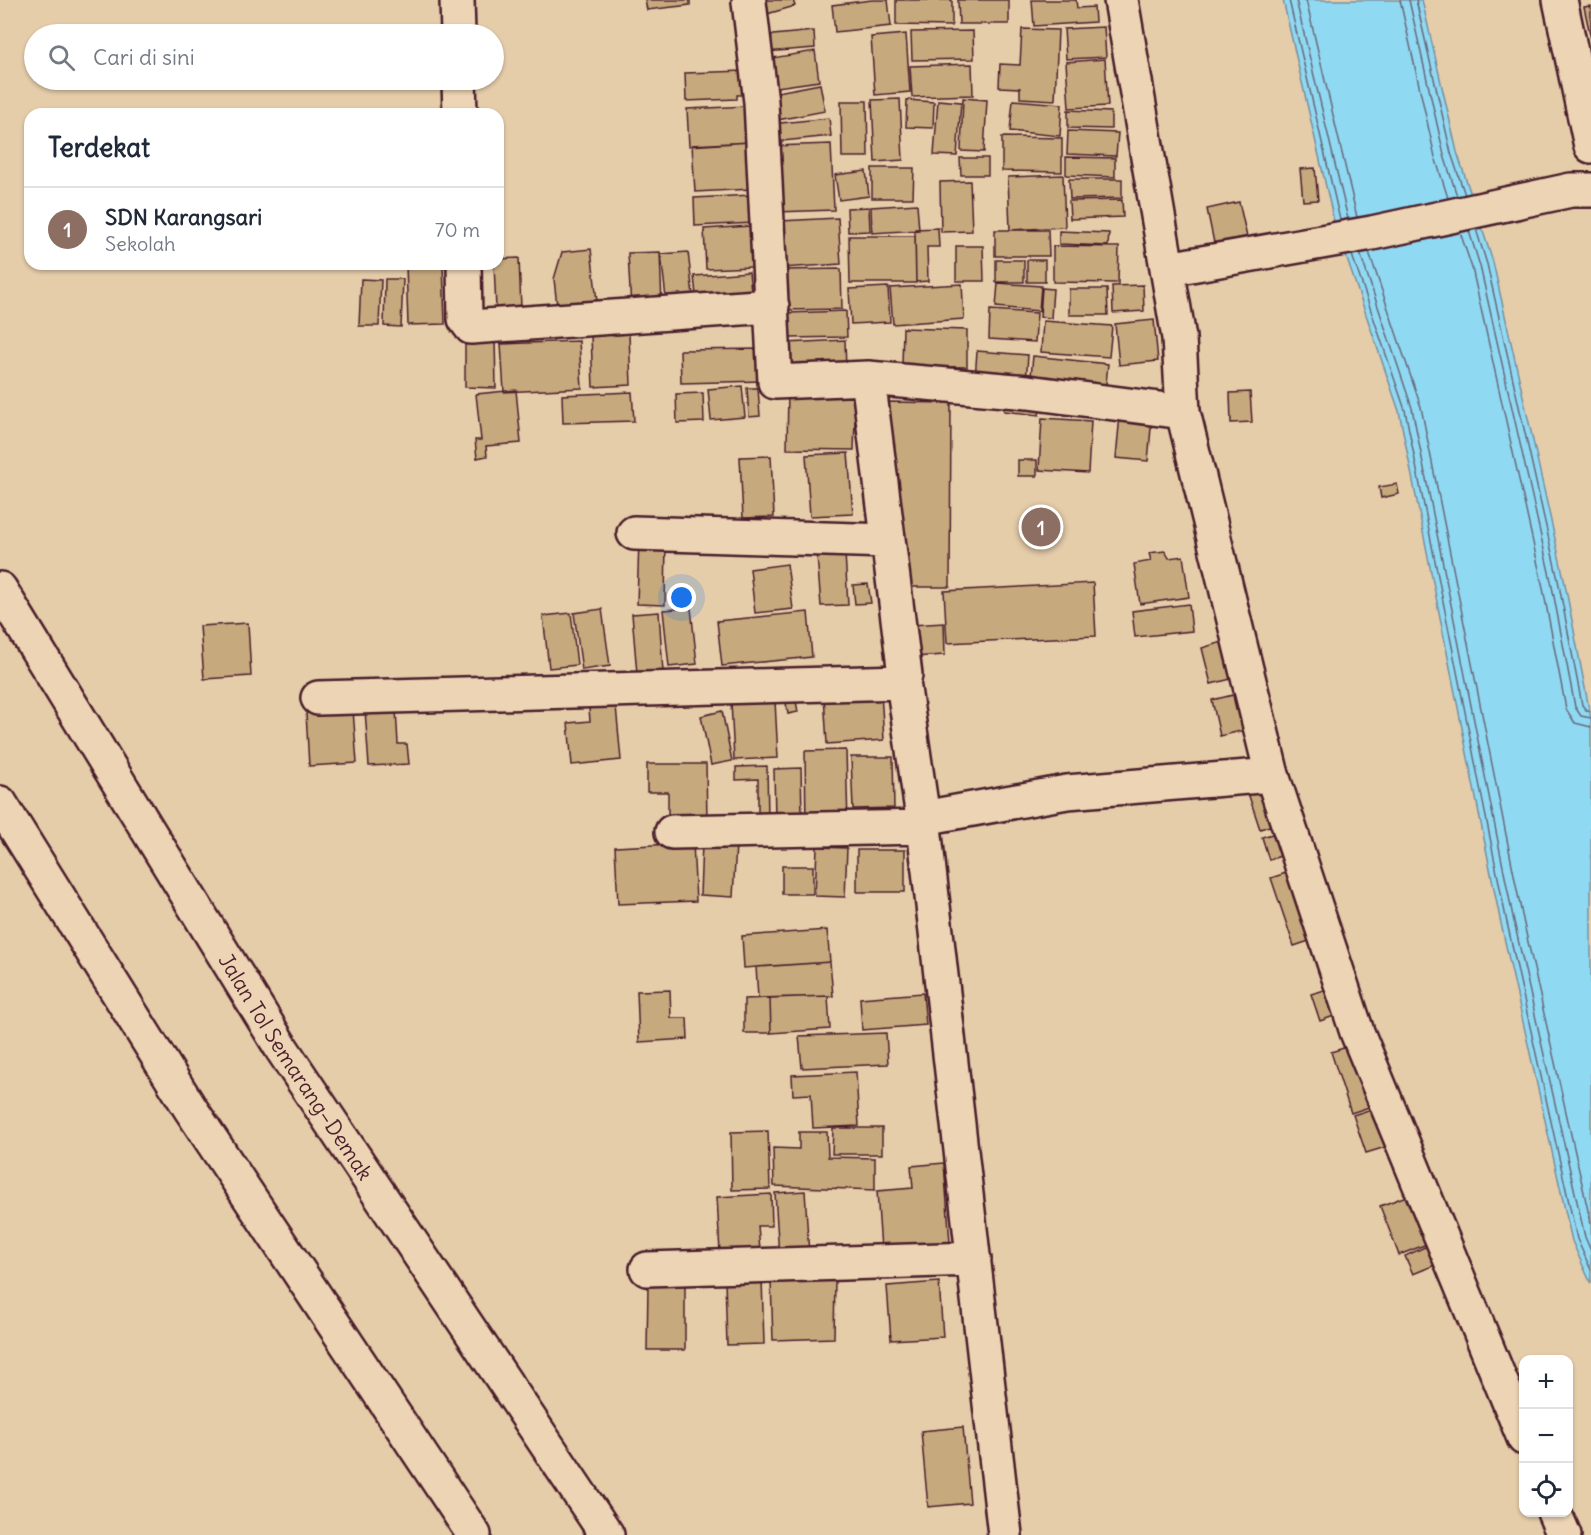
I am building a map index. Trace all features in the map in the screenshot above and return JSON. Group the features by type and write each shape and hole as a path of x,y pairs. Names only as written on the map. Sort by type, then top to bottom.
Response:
{"main road":[{"path":"457,0 458,24"},
{"path":"1122,0 1179,338 1183,412 1272,775 1357,1032 1519,1426"},
{"path":"1560,0 1591,146"},
{"path":"749,2 761,102 775,382 868,378 1028,392 1183,412"},
{"path":"459,90 460,108"},
{"path":"1168,269 1372,233 1581,190"},
{"path":"464,270 465,320 471,327 772,306"},
{"path":"868,378 905,675 903,682 923,822 1005,1535"},
{"path":"634,533 888,541"},
{"name":"Jalan Tol Semarang–Demak","path":"0,589 282,1049 607,1535"},
{"path":"318,698 903,682"},
{"path":"672,832 923,822 1067,792 1272,775"},
{"path":"0,803 190,1108 474,1535"},
{"path":"646,1269 974,1259"},
{"path":"1556,1517 1564,1535"}],"water":[{"path":"1283,0 1422,0 1457,152 1493,262 1564,579 1591,719 1591,1284 1572,1241 1500,919 1399,411 1334,221"}],"building":[{"path":"645,0 690,0 690,5 647,10"},
{"path":"763,0 793,0 795,6 767,14"},
{"path":"888,0 891,26 835,32 832,5"},
{"path":"896,0 952,0 952,26 896,25"},
{"path":"958,0 1009,0 1009,24 959,24"},
{"path":"1032,0 1076,0 1077,8 1094,7 1095,22 1034,26"},
{"path":"1591,6 1591,39 1584,7"},
{"path":"1104,27 1106,57 1066,59 1064,29"},
{"path":"1022,29 1058,30 1055,100 1020,98 1020,88 999,87 1000,64 1020,65"},
{"path":"814,31 815,48 765,52 763,36"},
{"path":"973,31 974,59 912,60 911,32"},
{"path":"906,34 910,92 875,95 871,37"},
{"path":"815,51 819,81 770,88 766,59"},
{"path":"1105,59 1108,106 1069,108 1066,62"},
{"path":"972,64 973,95 912,97 910,66"},
{"path":"744,71 745,95 737,95 737,99 686,101 685,73"},
{"path":"820,84 825,111 772,121 767,94"},
{"path":"963,98 987,100 984,152 961,151"},
{"path":"900,99 903,160 875,162 872,100"},
{"path":"907,100 934,102 933,128 906,127"},
{"path":"938,100 961,102 957,156 934,155"},
{"path":"1013,100 1062,104 1060,136 1010,131"},
{"path":"841,101 867,101 868,157 842,157"},
{"path":"748,106 750,142 689,146 687,109"},
{"path":"1068,110 1111,112 1111,129 1068,128"},
{"path":"829,118 831,136 773,142 771,124"},
{"path":"1068,131 1118,133 1116,156 1067,154"},
{"path":"1002,137 1062,138 1062,172 1002,171"},
{"path":"750,142 752,189 695,192 692,145"},
{"path":"831,144 834,210 776,212 773,146"},
{"path":"1066,157 1115,158 1115,177 1066,175"},
{"path":"960,158 988,158 988,175 961,175"},
{"path":"872,168 914,168 913,198 872,198"},
{"path":"1315,168 1318,200 1303,201 1300,169"},
{"path":"866,171 869,196 839,200 835,175"},
{"path":"1063,175 1065,227 1010,230 1008,177"},
{"path":"1069,179 1122,179 1122,198 1070,199"},
{"path":"970,181 972,231 941,232 940,182"},
{"path":"752,195 754,223 695,226 694,198"},
{"path":"1122,200 1123,217 1070,219 1069,201"},
{"path":"1239,202 1247,237 1214,243 1207,209"},
{"path":"917,204 919,230 872,233 871,207"},
{"path":"869,207 870,231 848,232 847,208"},
{"path":"838,218 841,264 782,268 780,221"},
{"path":"750,226 752,267 706,269 704,229"},
{"path":"938,228 939,247 927,247 928,281 916,282 915,229"},
{"path":"995,230 1048,230 1049,256 995,256"},
{"path":"1059,231 1109,233 1108,246 1059,244"},
{"path":"849,236 915,236 916,283 850,283"},
{"path":"956,246 983,246 984,281 956,281"},
{"path":"1053,246 1119,247 1118,283 1053,282"},
{"path":"591,249 598,310 558,315 554,279 562,252"},
{"path":"660,252 662,306 631,308 628,253"},
{"path":"688,252 694,304 667,307 661,254"},
{"path":"519,258 521,308 496,309 494,270 504,270 504,259"},
{"path":"996,260 1024,260 1024,282 996,282"},
{"path":"1027,260 1045,260 1045,282 1027,282"},
{"path":"841,269 842,309 784,310 783,270"},
{"path":"406,270 443,270 445,324 408,325"},
{"path":"749,272 752,300 697,305 694,276"},
{"path":"361,279 381,280 379,326 359,326"},
{"path":"385,279 403,279 401,327 384,326"},
{"path":"998,283 1041,286 1039,311 996,307"},
{"path":"962,284 964,319 893,324 890,288"},
{"path":"1143,285 1144,311 1113,313 1112,286"},
{"path":"888,287 890,322 851,324 849,289"},
{"path":"1042,288 1053,289 1051,318 1040,317"},
{"path":"1069,289 1107,289 1108,315 1069,315"},
{"path":"990,310 1037,313 1035,342 989,339"},
{"path":"846,311 847,337 789,338 788,313"},
{"path":"1154,320 1158,361 1119,365 1115,324"},
{"path":"1043,321 1112,326 1109,357 1041,352"},
{"path":"903,328 967,330 967,367 902,366"},
{"path":"629,334 631,385 593,387 591,336"},
{"path":"465,339 495,339 496,388 465,387"},
{"path":"845,340 846,370 787,372 786,343"},
{"path":"579,341 582,388 504,392 501,344"},
{"path":"763,349 764,381 681,383 680,350"},
{"path":"977,351 1028,355 1026,383 975,379"},
{"path":"1033,356 1108,364 1105,393 1030,386"},
{"path":"742,386 745,417 711,420 708,389"},
{"path":"747,388 758,388 760,416 749,417"},
{"path":"516,390 521,443 486,446 487,456 477,458 475,440 481,440 476,394"},
{"path":"788,391 856,393 854,450 787,449"},
{"path":"632,392 634,421 563,423 562,395"},
{"path":"1250,392 1252,422 1231,423 1230,393"},
{"path":"703,393 704,422 677,423 676,394"},
{"path":"887,402 951,403 950,587 886,587"},
{"path":"1004,403 1041,407 1039,415 1004,411"},
{"path":"1120,415 1152,417 1148,461 1116,458"},
{"path":"1042,418 1091,421 1088,473 1039,470"},
{"path":"848,453 853,514 810,516 806,455"},
{"path":"771,456 774,517 743,518 740,457"},
{"path":"1018,460 1037,460 1037,476 1018,476"},
{"path":"1397,484 1399,494 1381,498 1379,487"},
{"path":"639,539 666,540 665,605 637,604"},
{"path":"1165,551 1169,558 1183,556 1189,597 1140,604 1134,564 1151,561 1149,553"},
{"path":"845,553 848,605 821,606 817,555"},
{"path":"787,564 793,609 755,613 750,569"},
{"path":"1093,583 1096,636 947,643 944,591"},
{"path":"868,584 871,603 855,604 853,585"},
{"path":"1189,604 1192,631 1135,637 1132,611"},
{"path":"691,608 697,664 669,667 663,610"},
{"path":"602,609 610,666 582,670 574,613"},
{"path":"659,612 663,672 637,674 632,614"},
{"path":"808,612 812,657 722,666 717,621"},
{"path":"571,613 577,665 549,668 543,616"},
{"path":"248,623 251,676 204,679 200,626"},
{"path":"944,623 945,655 896,658 894,626"},
{"path":"1222,642 1231,679 1211,684 1202,648"},
{"path":"784,692 796,701 798,712 788,714"},
{"path":"881,693 884,740 827,744 824,696"},
{"path":"1233,695 1236,710 1244,708 1249,729 1220,736 1212,700"},
{"path":"775,701 778,758 734,760 731,702"},
{"path":"616,706 621,760 572,765 568,723 590,721 589,708"},
{"path":"396,709 398,744 407,744 409,764 369,766 365,710"},
{"path":"353,710 357,763 309,766 306,713"},
{"path":"722,711 732,761 711,765 701,716"},
{"path":"846,750 848,825 806,825 805,751"},
{"path":"851,757 893,757 894,808 853,809"},
{"path":"647,764 706,764 707,823 668,824 668,792 647,792"},
{"path":"767,766 768,819 758,820 758,779 736,780 736,767"},
{"path":"801,768 802,818 775,819 774,769"},
{"path":"1267,783 1279,823 1260,829 1247,790"},
{"path":"1282,831 1289,853 1269,860 1262,837"},
{"path":"693,843 696,901 618,904 615,847"},
{"path":"702,843 736,844 733,897 700,895"},
{"path":"817,847 847,848 845,897 815,896"},
{"path":"857,850 905,850 905,892 857,892"},
{"path":"782,866 813,866 813,894 782,894"},
{"path":"1292,871 1315,939 1294,946 1271,878"},
{"path":"827,930 830,962 744,968 742,936"},
{"path":"830,962 833,996 758,998 756,967"},
{"path":"670,990 671,1018 687,1018 688,1039 639,1042 637,991"},
{"path":"1325,990 1334,1016 1320,1021 1311,994"},
{"path":"923,993 926,1025 862,1030 860,998"},
{"path":"828,996 830,1029 771,1033 770,998"},
{"path":"770,998 771,1033 744,1033 744,999"},
{"path":"886,1033 888,1064 802,1068 799,1036"},
{"path":"1353,1045 1372,1106 1351,1113 1331,1052"},
{"path":"856,1072 859,1126 813,1128 811,1094 793,1095 792,1075"},
{"path":"1375,1108 1389,1146 1366,1153 1353,1115"},
{"path":"833,1128 882,1128 882,1154 832,1154"},
{"path":"768,1131 770,1189 732,1190 731,1132"},
{"path":"799,1132 827,1132 828,1157 875,1158 875,1190 774,1186 773,1148 799,1149"},
{"path":"944,1163 950,1243 881,1249 877,1191 913,1188 911,1166"},
{"path":"805,1191 809,1255 779,1256 775,1193"},
{"path":"771,1194 772,1226 758,1226 760,1251 720,1253 717,1197"},
{"path":"1409,1195 1427,1244 1399,1255 1380,1206"},
{"path":"1427,1246 1435,1265 1413,1274 1405,1256"},
{"path":"668,1276 685,1276 685,1350 647,1350 648,1286 668,1286"},
{"path":"762,1279 764,1344 727,1345 725,1280"},
{"path":"835,1279 834,1338 773,1340 771,1281"},
{"path":"939,1282 943,1337 891,1340 887,1286"},
{"path":"963,1427 970,1503 928,1507 921,1431"}],"place":[{"name":"SDN Karangsari","path":"1041,527"}]}
